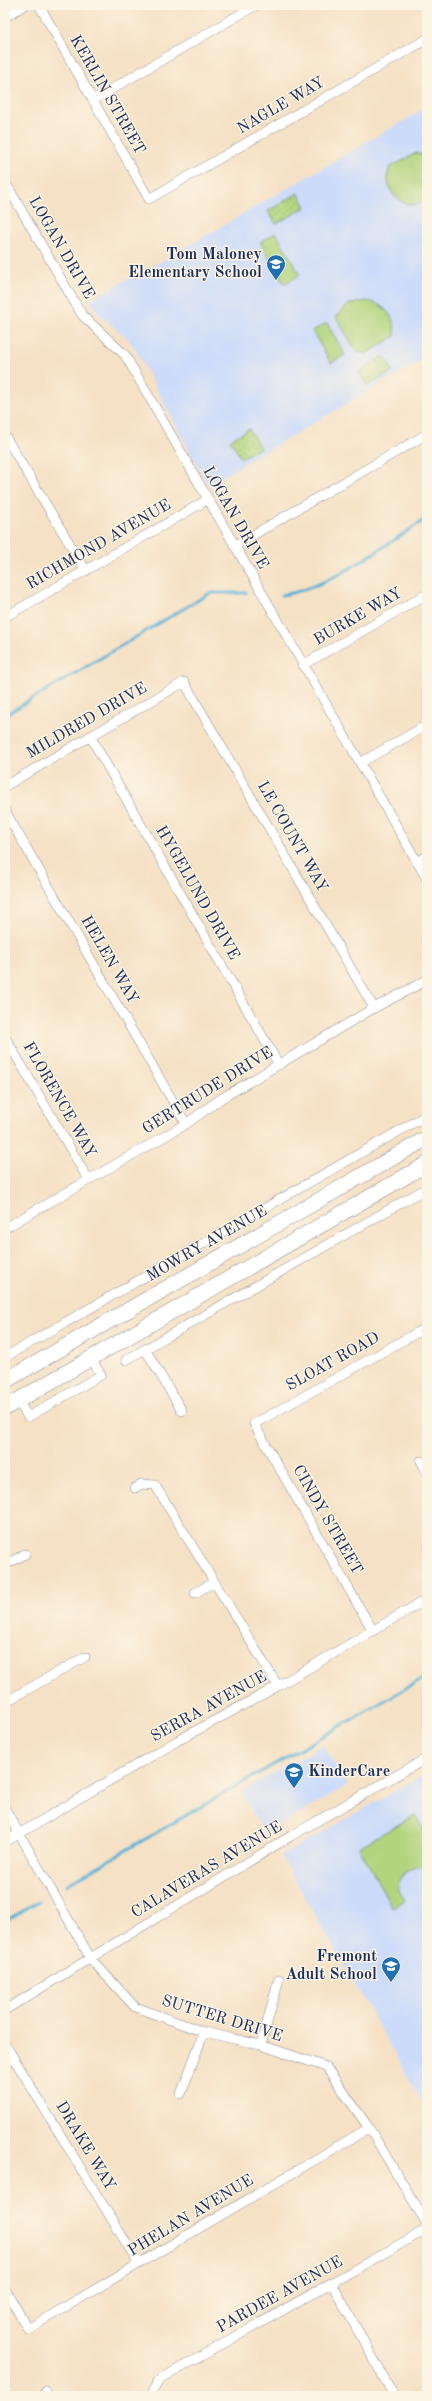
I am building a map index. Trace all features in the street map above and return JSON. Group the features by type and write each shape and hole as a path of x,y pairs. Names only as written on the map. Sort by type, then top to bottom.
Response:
{"main road":[{"name":"MOWRY AVENUE","path":"5,1381 427,1138"},
{"path":"5,1408 427,1164"}],"street":[{"path":"5,17 25,5"},
{"name":"KERLIN STREET","path":"38,5 149,199"},
{"path":"93,100 256,5"},
{"name":"NAGLE WAY","path":"149,199 427,39"},
{"name":"LOGAN DRIVE","path":"5,182 82,315 125,355 427,879"},
{"path":"234,546 427,434"},
{"path":"5,436 86,571"},
{"name":"RICHMOND AVENUE","path":"5,617 208,500"},
{"name":"BURKE WAY","path":"303,665 427,594"},
{"name":"MILDRED DRIVE","path":"5,786 184,682"},
{"name":"LE COUNT WAY","path":"184,682 374,1008"},
{"path":"360,763 427,725"},
{"name":"HYGELUND DRIVE","path":"90,736 279,1065"},
{"name":"HELEN WAY","path":"5,811 186,1124"},
{"path":"417,862 427,856"},
{"name":"GERTRUDE DRIVE","path":"5,1228 186,1124 222,1098 374,1008 427,980"},
{"name":"FLORENCE WAY","path":"5,1037 88,1179"},
{"name":"MOWRY AVENUE","path":"5,1357 427,1115"},
{"path":"126,1360 427,1188"},
{"name":"SLOAT ROAD","path":"254,1424 427,1327"},
{"path":"145,1349 182,1411"},
{"name":"CINDY STREET","path":"254,1424 373,1631"},
{"path":"420,1462 427,1472"},
{"path":"135,1488 141,1484 155,1485 278,1686"},
{"path":"5,1565 25,1554"},
{"path":"195,1593 214,1582"},
{"name":"SERRA AVENUE","path":"5,1842 177,1740 278,1686 427,1598"},
{"path":"5,1702 85,1658"},
{"name":"CALAVERAS AVENUE","path":"5,2010 291,1836 427,1758"},
{"name":"SUTTER DRIVE","path":"5,1809 91,1959 135,2007 204,2032 261,2045 326,2068 368,2128 427,2224"},
{"path":"261,2045 279,1979"},
{"path":"181,2094 204,2032"},
{"name":"DRAKE WAY","path":"5,2044 139,2264"},
{"name":"PHELAN AVENUE","path":"5,2288 28,2329 368,2128"},
{"name":"PARDEE AVENUE","path":"152,2394 159,2380 427,2230"},
{"path":"332,2284 394,2396"}],"shaded area":[{"name":"Tom Maloney Elementary School","path":"424,109 427,115 427,357 208,485 135,349 128,339 99,314 89,300 160,262"},
{"name":"KinderCare","path":"323,1745 348,1785 265,1834 241,1792"},
{"name":"Fremont Adult School","path":"427,1773 427,2110 281,1856"}],"green space":[{"path":"416,153 424,155 427,160 427,201 418,204 410,204 397,198 392,192 388,177 389,168"},
{"path":"298,193 306,207 276,224 268,211"},
{"path":"276,233 300,275 284,284 260,242"},
{"path":"367,301 379,305 388,312 394,323 395,336 366,354 356,351 336,317 349,304"},
{"path":"327,323 345,355 331,363 312,331"},
{"path":"384,356 393,371 367,386 359,371"},
{"path":"249,429 260,448 241,458 230,440"},
{"path":"415,1815 427,1836 427,1868 419,1867 410,1869 400,1878 399,1889 405,1900 392,1907 359,1847"}],"waterway":[{"path":"281,595 300,591 338,575 375,553 427,518"},
{"path":"5,715 210,593 246,593"},
{"path":"66,1885 427,1676"},
{"path":"5,1921 39,1901"}],"place":[{"name":"Tom Maloney Elementary School","path":"276,281"},
{"name":"KinderCare","path":"294,1789"},
{"name":"Fremont Adult School","path":"391,1983"}]}
